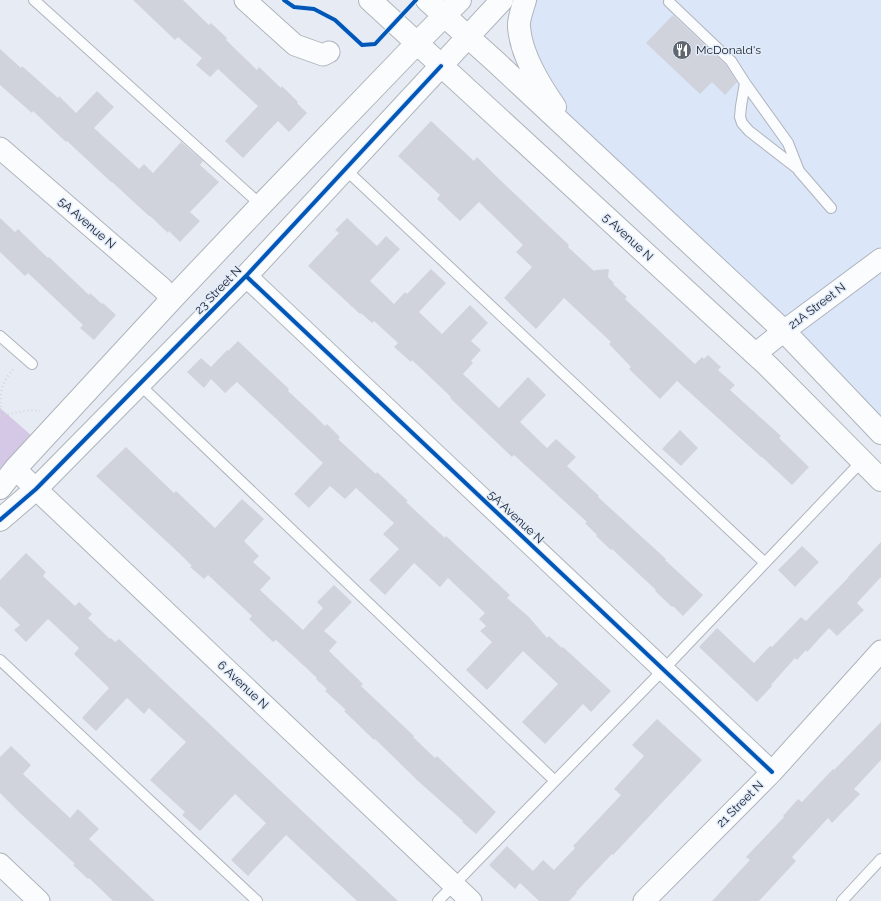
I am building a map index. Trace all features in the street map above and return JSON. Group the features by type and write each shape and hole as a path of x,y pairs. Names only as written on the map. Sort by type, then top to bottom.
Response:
{"main road":[{"name":"5 Avenue N","path":"370,0 768,366 881,480"},
{"path":"427,0 445,15 784,331 881,434"},
{"path":"0,488 15,469 172,299 460,0"},
{"name":"23 Street N","path":"0,520 36,489 246,276 502,0"},
{"path":"525,0 518,26 523,50 542,89 575,136"}],"street":[{"path":"245,0 295,44 323,55 329,52"},
{"name":"5A Avenue N","path":"0,148 162,288 172,299"},
{"name":"21A Street N","path":"755,354 881,259"},
{"name":"5A Avenue N","path":"246,276 772,772"},
{"name":"6 Avenue N","path":"15,469 471,901"},
{"name":"21 Street N","path":"644,901 772,772 881,651"},
{"path":"0,864 39,901"}],"lane":[{"path":"34,0 261,205"},
{"path":"669,2 731,61 788,144 799,170"},
{"path":"745,83 740,117 742,123 749,131 799,170 831,208"},
{"path":"345,168 765,563"},
{"path":"0,336 32,364"},
{"path":"140,384 555,781"},
{"path":"438,901 663,670 862,461"},
{"path":"0,660 257,901"},
{"path":"842,901 881,858"}],"path":[{"path":"17,365 6,378 1,397 0,416 30,410 41,411"}],"shaded area":[{"path":"525,0 881,0 881,433 575,136 543,89 524,5"},
{"path":"0,408 32,436 0,469"}],"building":[{"path":"133,0 183,0 209,25 211,23 227,38 226,40 257,70 259,67 281,88 282,86 307,113 289,132 278,121 243,158 225,141 258,106 218,69 210,77 196,65 202,58 178,37 175,40"},
{"name":"McDonald's","path":"673,15 726,65 737,82 725,95 712,82 700,94 646,43"},
{"path":"0,49 21,68 22,66 58,98 59,96 76,113 97,91 114,107 94,128 139,169 144,164 153,173 181,142 203,161 200,165 219,182 190,212 200,221 180,242 169,231 168,233 33,111 32,113 0,85"},
{"path":"431,121 474,161 477,157 594,271 609,269 608,277 627,297 625,299 695,364 702,357 704,359 708,355 721,367 718,370 735,385 730,390 781,436 779,438 809,467 792,485 677,381 660,399 629,369 631,367 609,344 611,342 564,298 536,329 504,298 532,267 516,252 523,245 479,202 460,221 437,199 440,195 398,156"},
{"path":"0,218 15,232 18,229 89,295 90,293 116,315 94,340 80,328 83,325 28,273 25,276 0,252"},
{"path":"347,218 377,246 386,236 400,249 370,281 394,304 405,292 407,294 431,269 446,283 419,312 442,334 470,305 488,323 471,341 481,350 471,361 473,363 463,374 499,408 528,377 546,395 520,422 547,448 556,439 576,457 567,466 703,595 683,616 612,549 611,550 596,536 597,535 585,523 587,522 514,455 512,457 412,360 411,362 394,347 398,343 374,321 372,323 361,313 360,314 308,266 339,233 335,230"},
{"path":"238,341 289,389 288,391 325,426 327,424 340,437 338,439 376,474 377,472 408,501 406,502 445,538 446,536 510,595 507,598 529,617 547,638 549,636 562,648 563,647 611,691 591,712 583,704 545,744 522,722 558,684 523,651 487,690 466,670 492,642 480,631 486,626 479,619 485,613 448,578 440,587 414,563 385,595 369,580 399,549 383,534 394,523 356,488 345,499 330,486 309,508 294,494 323,463 237,382 225,393 211,379 204,388 187,372 201,358 211,367"},
{"path":"680,430 698,448 681,466 662,449"},
{"path":"126,447 174,493 176,491 215,528 242,499 264,519 244,541 259,556 253,562 271,578 260,590 303,630 323,608 317,602 334,585 352,602 324,631 337,642 329,651 363,684 361,686 414,736 413,737 435,758 437,756 496,812 476,834 344,711 346,710 325,691 327,689 316,679 317,678 276,640 273,642 249,619 252,616 208,575 204,579 190,567 192,566 181,555 96,476"},
{"path":"881,542 881,577 857,603 864,610 837,636 829,628 807,652 806,650 797,660 795,658 757,702 699,647 717,628 754,663 801,617 806,621"},
{"path":"802,546 819,562 795,587 778,570"},
{"path":"26,553 46,572 43,576 75,606 79,602 92,614 88,618 110,639 111,638 115,642 119,639 398,901 357,901 286,835 248,876 231,860 266,823 235,794 200,831 182,815 185,812 150,780 186,742 149,708 144,714 127,698 96,731 82,718 109,688 74,654 79,648 48,619 26,642 14,630 20,625 0,606 0,580"},
{"path":"657,719 702,760 569,901 539,901 520,883 515,889 489,865 507,846 533,871 543,860 554,870 575,848 573,846 621,795 614,789 644,756 632,745"},
{"path":"881,722 881,760 854,789 860,794 832,823 828,818 792,857 796,861 759,901 712,901 750,860 746,857 784,817 783,816 798,799 802,802"},
{"path":"11,746 31,765 23,774 70,818 78,809 99,829 89,839 155,901 113,901 73,865 75,864 0,793 0,757"}],"cycle path":[{"path":"284,0 294,7 314,9 335,20 362,45 375,44 416,0"},
{"path":"0,520 36,489 246,276 441,66"},
{"path":"246,276 772,772"}],"place":[{"name":"McDonald's","path":"682,50"}]}
